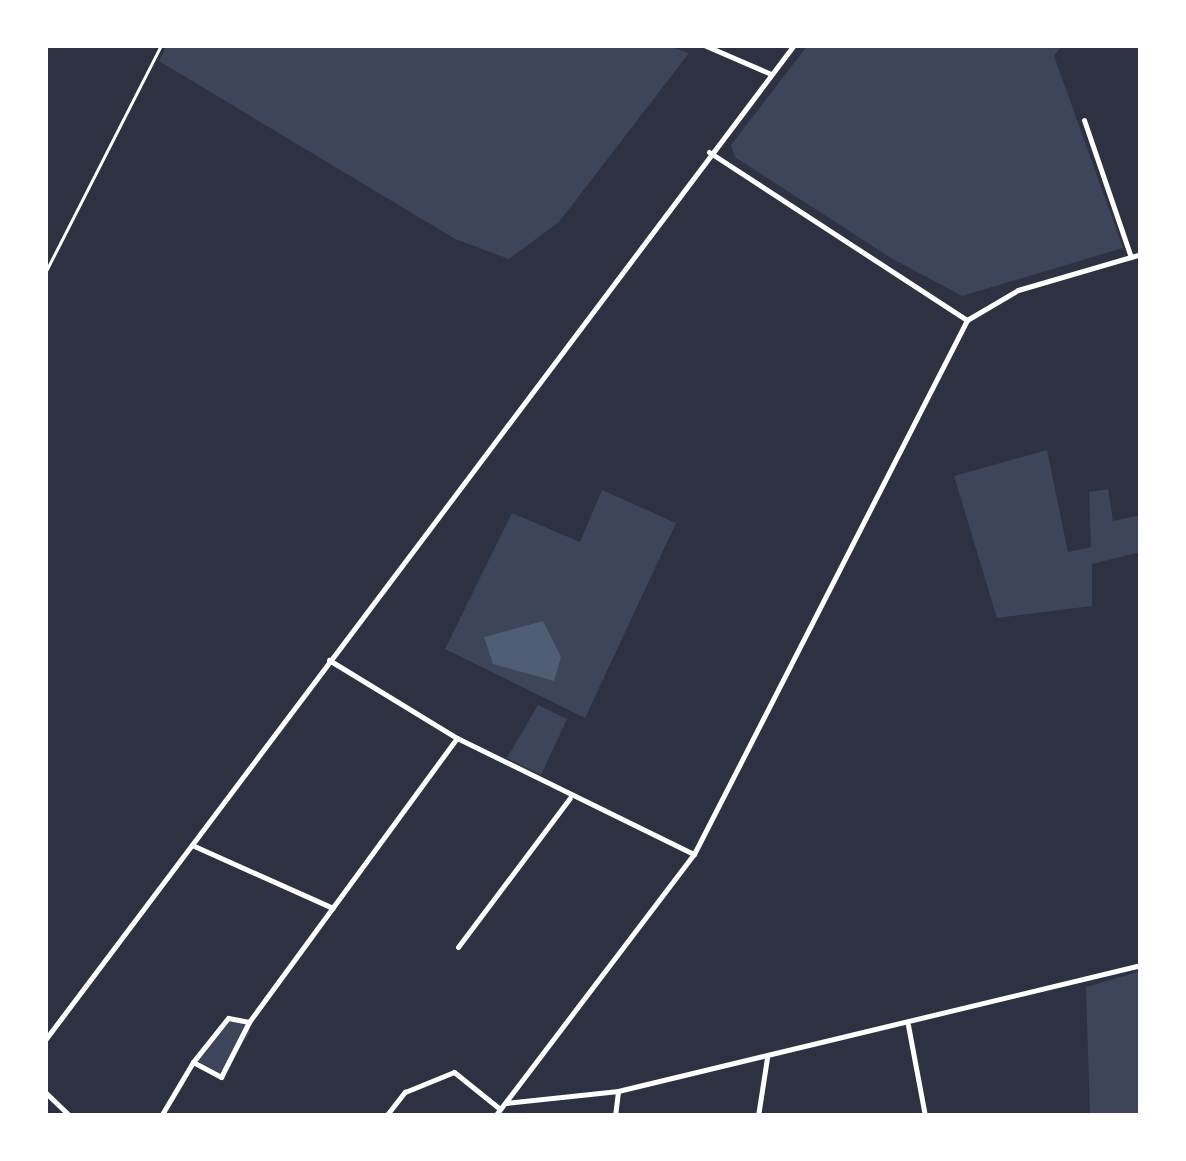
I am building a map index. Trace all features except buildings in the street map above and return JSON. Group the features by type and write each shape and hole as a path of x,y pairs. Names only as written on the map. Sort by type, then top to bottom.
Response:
{"street":[{"path":"704,45 771,74"},
{"path":"45,1040 794,45"},
{"path":"1084,120 1130,257"},
{"path":"710,152 967,320"},
{"path":"495,1116 694,854 967,320 1018,290 1141,254"},
{"path":"329,660 457,738 570,798 694,854"},
{"path":"193,1062 221,1077 250,1022 457,738"},
{"path":"458,947 570,798"},
{"path":"192,845 332,908"},
{"path":"386,1116 405,1092 454,1072 503,1106 618,1092 908,1025 1141,965"},
{"path":"161,1116 193,1062 228,1018 250,1022"},
{"path":"908,1025 925,1116"},
{"path":"758,1116 766,1058"},
{"path":"45,1092 70,1116"},
{"path":"615,1116 618,1092"}],"path":[{"path":"45,272 160,45"}],"shaded area":[{"path":"167,45 666,45 689,53 559,222 509,259 455,239 159,61"},
{"path":"808,45 1063,45 1054,56 1123,248 962,296 891,258 735,157 731,145"},
{"path":"1047,450 1068,552 1091,547 1089,492 1108,489 1113,521 1141,515 1141,552 1092,564 1092,606 997,618 954,476"},
{"path":"602,490 676,523 585,718 445,649 512,513 580,542"},
{"path":"543,621 561,657 554,681 493,664 484,637"},
{"path":"538,705 567,719 541,775 507,758"},
{"path":"1141,971 1141,1116 1090,1116 1086,987"},
{"path":"229,1019 248,1023 250,1032 221,1074 196,1060"}]}
